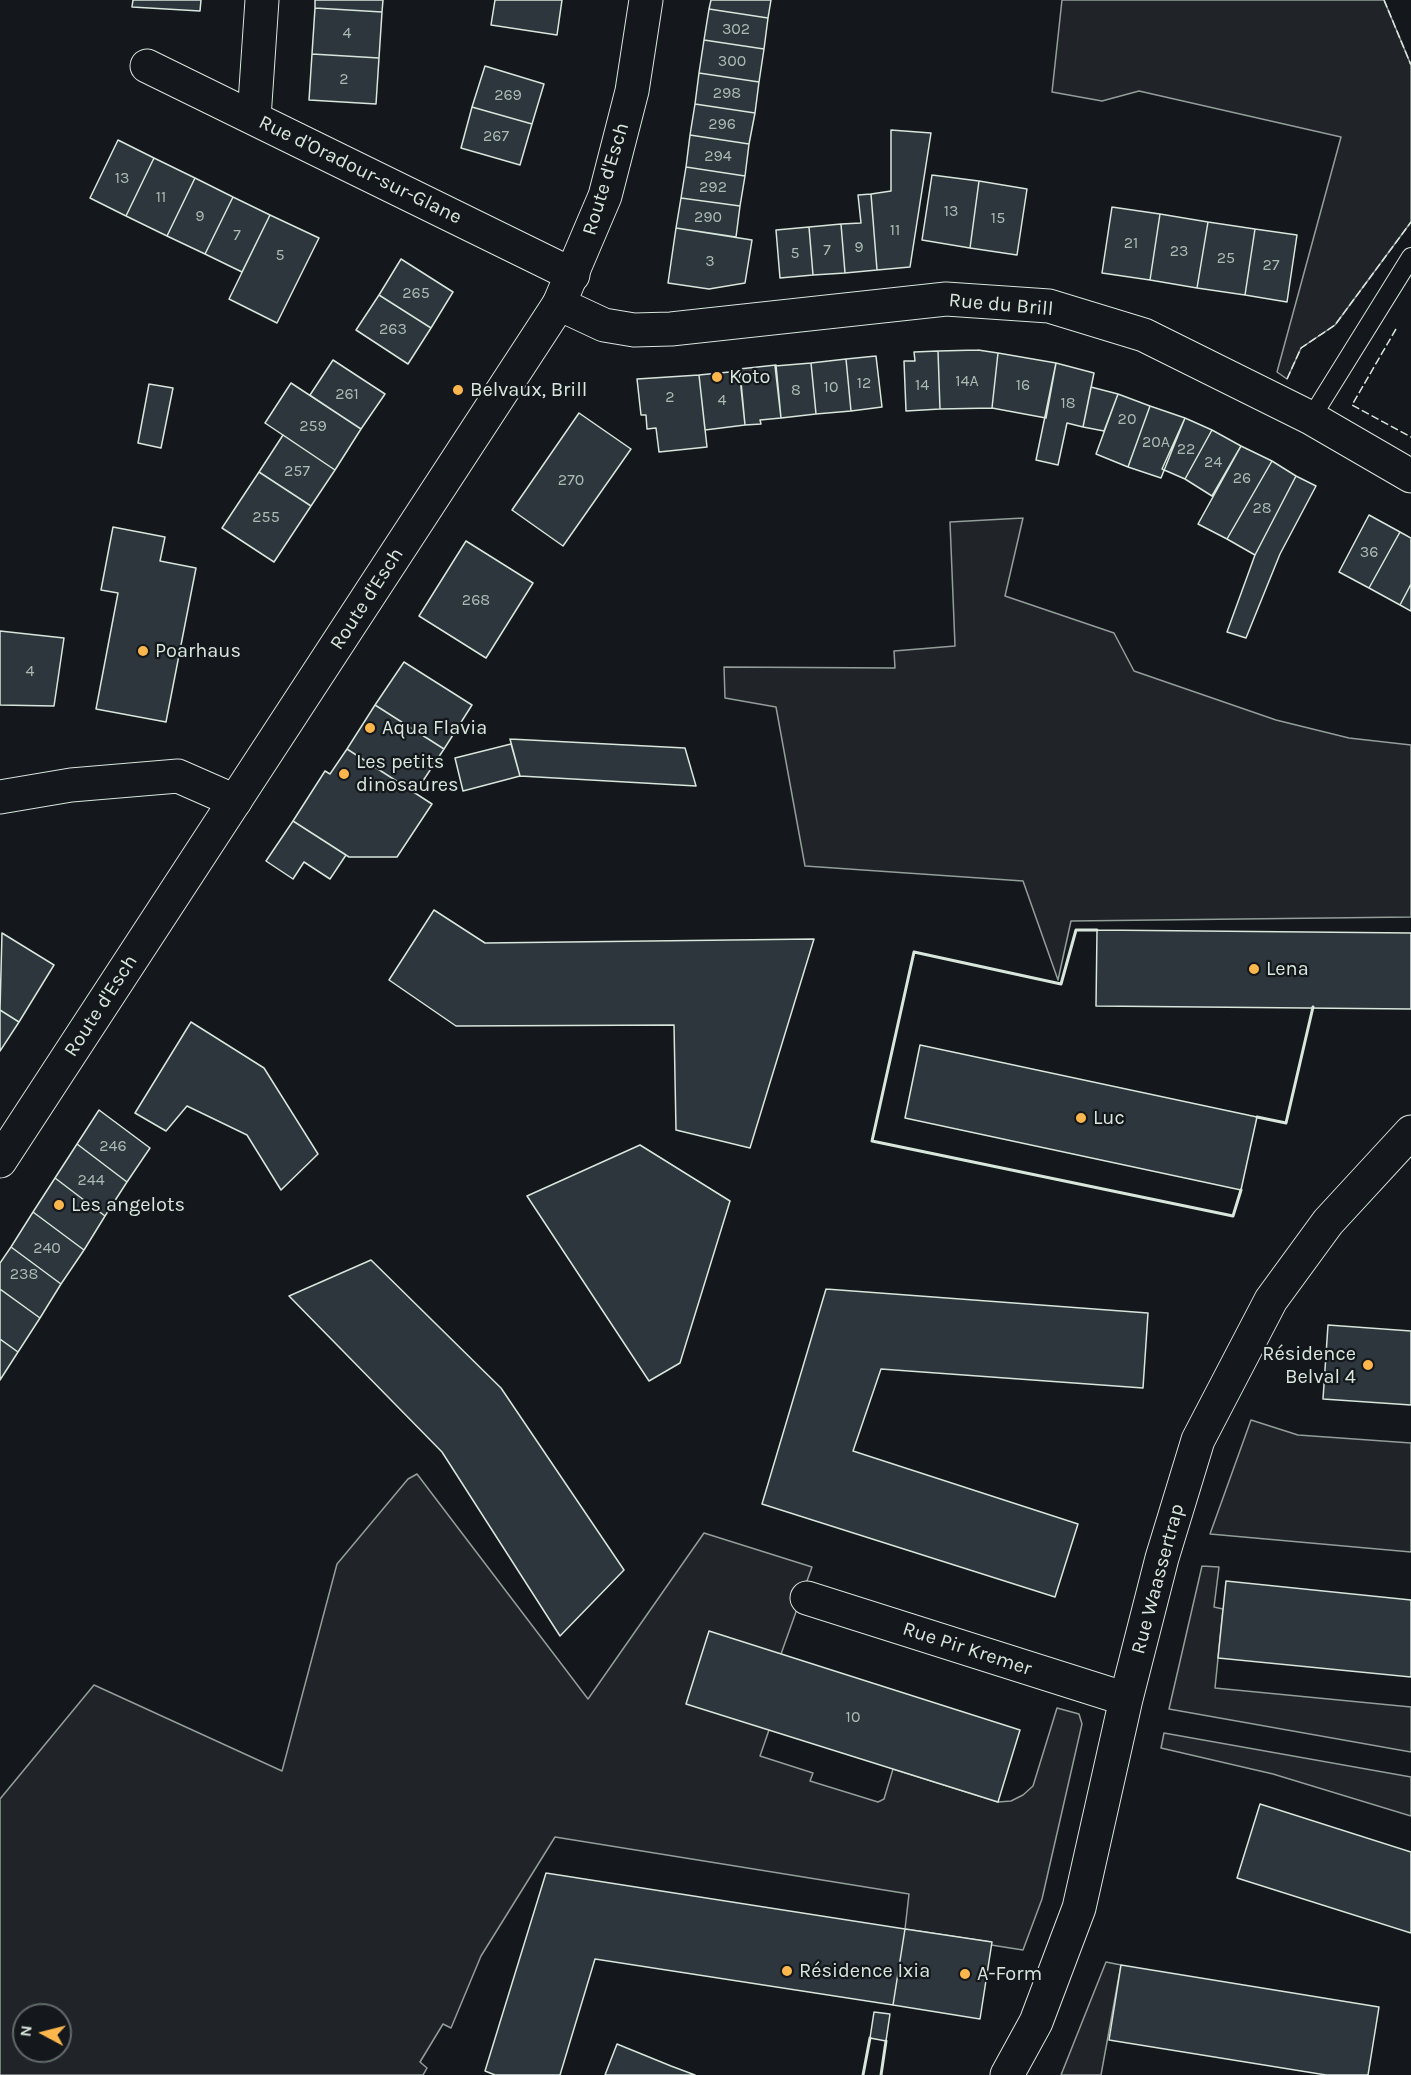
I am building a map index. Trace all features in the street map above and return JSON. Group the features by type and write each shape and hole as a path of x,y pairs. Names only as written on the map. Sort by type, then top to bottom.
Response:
{"street":[{"path":"254,118 262,0"},
{"name":"Route d'Esch","path":"0,1161 559,304 605,196 632,92 646,0"},
{"name":"Rue d'Oradour-sur-Glane","path":"147,66 573,275"},
{"name":"Rue du Brill","path":"559,304 604,325 634,330 683,327 946,299 1049,306 1144,335 1311,418 1411,476"},
{"path":"0,797 71,784 178,776 236,801"},
{"name":"Rue Waassertrap","path":"1007,2075 1036,2022 1079,1908 1126,1700 1162,1558 1198,1440 1271,1300 1328,1222 1411,1132"},
{"name":"Rue Pir Kremer","path":"807,1598 1126,1700"}],"lane":[{"path":"1311,418 1411,256"}],"shaded area":[{"path":"1062,0 1384,0 1411,65 1411,222 1335,325 1301,348 1287,379 1277,372 1341,137 1139,91 1102,101 1052,92"},
{"path":"1023,518 1005,596 1114,633 1134,671 1276,720 1349,738 1411,745 1411,917 1071,921 1058,980 1023,881 805,866 776,707 725,698 724,667 895,668 894,651 955,646 950,522"},
{"path":"1251,1420 1298,1435 1411,1443 1411,1552 1210,1534"},
{"path":"417,1474 588,1699 704,1533 812,1567 781,1654 769,1730 760,1756 813,1773 810,1781 878,1802 884,1799 893,1769 998,1802 1011,1801 1023,1795 1033,1786 1057,1708 1079,1714 1082,1724 1042,1899 1023,1950 991,1945 991,1942 905,1929 909,1894 555,1837 481,1956 451,2028 443,2024 420,2062 427,2068 423,2075 0,2075 0,1799 94,1685 282,1771 337,1564 408,1479"},
{"path":"1202,1566 1219,1567 1214,1607 1223,1609 1215,1688 1411,1707 1411,1752 1169,1709"},
{"path":"1164,1733 1411,1777 1411,1816 1273,1774 1161,1748"},
{"path":"1106,1962 1121,1965 1101,2075 1061,2075"}],"building":[{"path":"133,0 201,0 200,11 132,7"},
{"path":"315,0 383,0 382,12 315,8"},
{"path":"495,0 562,0 557,35 491,25"},
{"path":"711,0 771,0 768,18 709,9"},
{"path":"315,8 382,12 379,58 312,54"},
{"path":"709,9 768,18 764,49 704,40"},
{"path":"704,40 764,49 759,82 699,73"},
{"path":"312,54 379,58 376,104 309,100"},
{"path":"485,66 544,84 532,124 472,107"},
{"path":"699,73 759,82 755,113 695,104"},
{"path":"695,104 755,113 749,144 690,135"},
{"path":"472,107 532,124 520,165 461,148"},
{"path":"891,130 931,133 910,267 877,270 871,194 891,191"},
{"path":"690,135 749,144 745,176 686,167"},
{"path":"118,140 154,158 126,216 90,198"},
{"path":"154,158 195,178 167,236 126,216"},
{"path":"686,167 745,176 740,206 681,198"},
{"path":"932,175 979,181 970,248 922,240"},
{"path":"195,178 233,197 205,254 167,236"},
{"path":"979,181 1027,189 1017,255 970,248"},
{"path":"871,194 877,270 845,273 841,224 861,223 858,195"},
{"path":"233,197 270,215 242,272 205,254"},
{"path":"681,198 740,206 736,237 676,228"},
{"path":"1112,207 1160,214 1150,280 1102,273"},
{"path":"1160,214 1208,222 1197,288 1150,280"},
{"path":"270,215 319,238 277,323 229,299"},
{"path":"1208,222 1255,229 1245,295 1197,288"},
{"path":"841,224 845,273 813,275 809,227"},
{"path":"809,227 813,275 780,278 776,230"},
{"path":"676,228 752,240 745,283 709,289 668,283"},
{"path":"1255,229 1297,235 1287,302 1245,295"},
{"path":"401,259 453,292 431,328 379,295"},
{"path":"379,295 431,328 408,364 356,330"},
{"path":"978,350 998,353 992,408 940,409 938,351"},
{"path":"938,351 940,409 906,411 904,361 915,361 914,352"},
{"path":"998,353 1056,363 1046,418 992,408"},
{"path":"876,356 882,407 851,411 846,359"},
{"path":"846,359 851,411 816,414 811,363"},
{"path":"333,360 385,394 361,429 310,395"},
{"path":"811,363 816,414 781,418 775,366"},
{"path":"1056,363 1094,373 1083,427 1067,423 1058,465 1036,460"},
{"path":"776,365 781,418 760,420 761,424 745,425 739,369"},
{"path":"740,371 745,425 705,430 699,375"},
{"path":"699,375 707,447 659,452 656,428 647,429 646,415 641,415 637,379"},
{"path":"291,383 361,429 335,470 265,423"},
{"path":"149,384 173,388 161,448 138,443"},
{"path":"1091,387 1118,394 1104,431 1083,427"},
{"path":"1118,394 1150,406 1128,467 1096,454"},
{"path":"1150,406 1185,418 1161,478 1128,467"},
{"path":"579,413 631,449 563,546 512,510"},
{"path":"1185,418 1212,430 1185,479 1162,469"},
{"path":"1212,430 1241,446 1212,496 1185,479"},
{"path":"283,435 335,470 311,506 259,472"},
{"path":"1241,446 1272,461 1227,539 1198,524"},
{"path":"1272,461 1296,476 1255,555 1227,539"},
{"path":"259,472 311,506 274,562 222,528"},
{"path":"1296,476 1316,486 1280,554 1246,638 1227,632 1255,555"},
{"path":"1369,515 1400,532 1369,588 1339,572"},
{"name":"Poarhaus","path":"113,527 165,537 160,561 196,568 166,722 96,709 118,593 101,590"},
{"path":"1400,532 1411,538 1411,584 1400,605 1369,588"},
{"path":"466,541 533,583 486,658 419,616"},
{"path":"1411,584 1411,611 1400,605"},
{"path":"0,631 64,638 54,706 0,705"},
{"path":"404,662 472,705 444,749 375,705"},
{"path":"375,705 444,749 415,793 347,749"},
{"path":"510,739 685,748 696,786 520,776"},
{"path":"511,744 520,776 463,791 455,758"},
{"path":"347,749 432,804 397,857 349,857 293,821 325,771 330,774"},
{"path":"293,821 346,855 330,879 304,862 293,879 266,861"},
{"path":"434,910 485,943 814,939 750,1148 676,1130 674,1025 456,1026 389,980"},
{"name":"Lena","path":"1097,930 1411,933 1411,1009 1096,1006"},
{"path":"2,933 54,965 19,1022 0,1010"},
{"path":"0,1010 19,1022 0,1051"},
{"path":"191,1022 264,1068 318,1154 281,1190 247,1135 187,1106 166,1131 135,1113"},
{"name":"Luc","path":"920,1045 1257,1117 1241,1190 905,1118"},
{"path":"99,1110 150,1148 127,1182 77,1144"},
{"path":"77,1144 127,1182 105,1216 55,1178"},
{"path":"640,1145 730,1201 680,1363 649,1381 527,1196"},
{"path":"55,1178 105,1216 84,1250 33,1212"},
{"path":"33,1212 84,1250 61,1284 11,1247"},
{"path":"11,1247 61,1284 40,1318 0,1289 0,1263"},
{"path":"371,1260 501,1388 624,1570 560,1636 442,1452 289,1296"},
{"path":"0,1289 40,1318 18,1352 0,1339"},
{"path":"826,1289 1148,1313 1143,1388 881,1369 853,1451 1078,1524 1055,1597 762,1504"},
{"name":"Résidence Belval 4","path":"1328,1325 1411,1331 1411,1405 1323,1399"},
{"path":"0,1339 18,1352 0,1380"},
{"path":"1226,1581 1411,1600 1411,1677 1218,1658"},
{"path":"709,1631 1020,1730 998,1802 686,1704"},
{"path":"1260,1804 1411,1852 1411,1933 1237,1878"},
{"name":"Résidence Ixia","path":"546,1873 905,1929 893,2005 595,1959 560,2075 495,2075 485,2071"},
{"path":"905,1929 992,1942 980,2019 893,2005"},
{"path":"1121,1965 1379,2007 1368,2075 1326,2075 1109,2040"},
{"path":"874,2012 890,2014 886,2041 870,2038"},
{"path":"617,2044 671,2066 695,2075 605,2075"}],"fence":[{"path":"1384,0 1411,65"},
{"path":"1287,379 1301,348 1335,325 1411,222"},
{"path":"1396,329 1352,405 1411,437"}],"wall":[{"path":"1097,930 1076,930 1061,984 914,952 872,1141 1233,1216 1241,1190"},
{"path":"1257,1117 1286,1123 1313,1007"},
{"path":"863,2075 870,2038"},
{"path":"881,2075 886,2041"}],"place":[{"name":"Koto","path":"717,377"},
{"name":"Belvaux, Brill","path":"458,390"},
{"name":"Poarhaus","path":"143,651"},
{"name":"Aqua Flavia","path":"370,728"},
{"name":"Les petits dinosaures","path":"344,774"},
{"name":"Lena","path":"1254,969"},
{"name":"Luc","path":"1081,1118"},
{"name":"Les angelots","path":"59,1205"},
{"name":"Résidence Belval 4","path":"1368,1365"},
{"name":"Résidence Ixia","path":"787,1971"},
{"name":"A-Form","path":"965,1974"}]}
